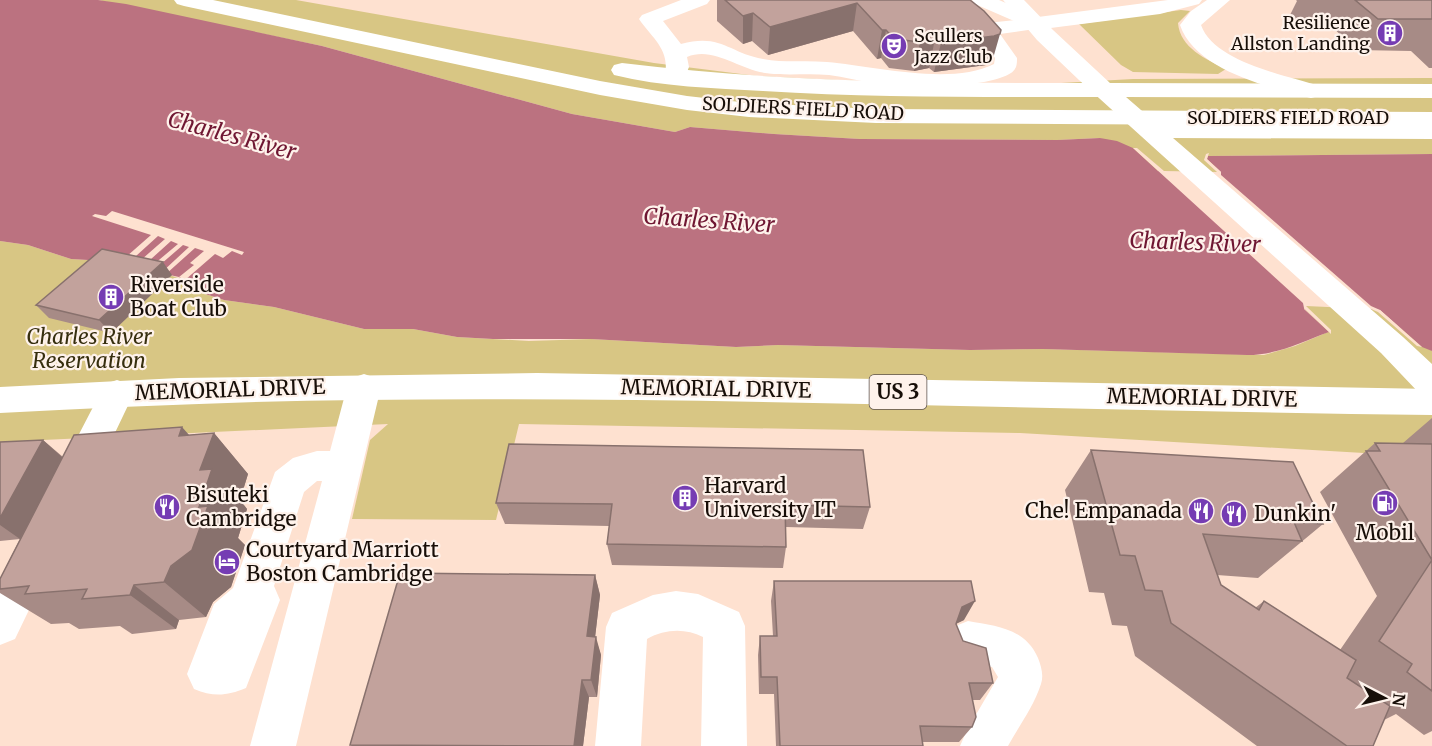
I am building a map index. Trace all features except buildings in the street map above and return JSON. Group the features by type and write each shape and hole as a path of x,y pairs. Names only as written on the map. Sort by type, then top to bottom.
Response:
{"main road":[{"name":"SOLDIERS FIELD ROAD","path":"184,0 619,92 708,105 780,112 876,116 1432,119"},
{"name":"SOLDIERS FIELD ROAD","path":"237,0 504,56 671,88 797,101 1432,106"},
{"path":"982,0 1035,24"},
{"path":"1013,0 1108,94 1172,148 1392,345 1432,385"},
{"path":"1037,0 1101,70 1108,94"},
{"path":"983,30 1160,8 1192,0"},
{"path":"1220,0 1192,22 1190,32 1200,45 1225,61 1311,91"},
{"path":"674,54 691,47 714,46 754,64 827,68 876,76 917,79 993,74 1005,67 1006,58 983,30 932,6"},
{"path":"674,77 677,67 674,54 665,36 649,19 706,7"},
{"path":"687,22 706,7"},
{"path":"380,42 442,63 581,97 702,118 846,129 1147,127 1432,132"},
{"path":"504,56 674,77 873,90 1108,94 1432,92"},
{"path":"273,746 342,466 364,387"},
{"name":"MEMORIAL DRIVE","path":"0,400 117,393 364,387 866,391 1432,402"},
{"path":"0,626 117,393"},
{"path":"220,673 254,600 288,483 306,469 317,466 342,466"},
{"path":"254,600 309,600"},
{"path":"618,746 627,627 652,614 675,610 700,613 724,626 724,746"},
{"path":"968,642 1004,648 1020,666 1020,682 983,746"}],"green space":[{"path":"98,0 296,0 654,63 757,76 1025,85 1133,79 1432,78 1432,154 1208,156 1221,175 1163,174 1100,138 1057,140 860,139 690,127 675,132 572,114 322,46"},
{"path":"1181,10 1190,11 1178,23 1180,32 1189,46 1195,52 1226,69 1218,74 1133,72 1121,65 1079,24"},
{"name":"Charles River Reservation","path":"0,241 28,245 71,259 105,261 166,274 185,280 190,289 224,300 274,307 364,329 413,329 457,337 529,341 591,339 736,347 778,345 970,350 1043,349 1264,355 1295,346 1328,332 1304,308 1303,303 1371,306 1432,351 1432,457 1020,433 519,424 496,520 352,519 370,440 388,424 0,442"}],"water":[{"name":"Charles River","path":"0,0 98,0 126,4 322,46 572,114 675,132 690,127 860,139 1057,140 1100,138 1117,141 1133,148 1158,171 1221,175 1221,172 1207,159 1208,156 1432,154 1432,351 1422,347 1380,310 1304,303 1304,309 1329,332 1269,353 1247,355 1043,349 970,350 778,345 736,347 591,339 493,339 457,337 413,329 364,329 274,307 224,300 190,289 188,283 179,277 105,261 71,259 28,245 0,241"}],"pier":[{"path":"1133,148 1137,148 1164,171 1217,172 1204,160 1206,154 1209,153 1207,159 1221,172 1221,175 1371,306 1380,310 1422,347 1417,346 1378,312 1371,309 1306,306 1331,330 1331,334 1304,308 1303,303"},
{"path":"112,211 244,252 242,255 232,251 223,258 215,254 185,280 179,277 194,265 190,263 204,251 195,248 166,274 161,273 189,247 183,245 153,271 147,270 178,244 171,241 140,269 133,267 165,239 158,236 125,266 118,264 151,235 92,216 95,214 106,216"}],"place":[{"name":"Resilience Allston Landing","path":"1390,33"},
{"name":"Scullers Jazz Club","path":"894,46"},
{"name":"Riverside Boat Club","path":"111,297"},
{"name":"Harvard University IT","path":"685,498"},
{"name":"Mobil","path":"1385,503"},
{"name":"Bisuteki Cambridge","path":"167,507"},
{"name":"Che! Empanada","path":"1201,511"},
{"name":"Dunkin'","path":"1234,514"},
{"name":"Courtyard Marriott Boston Cambridge","path":"227,562"}]}
